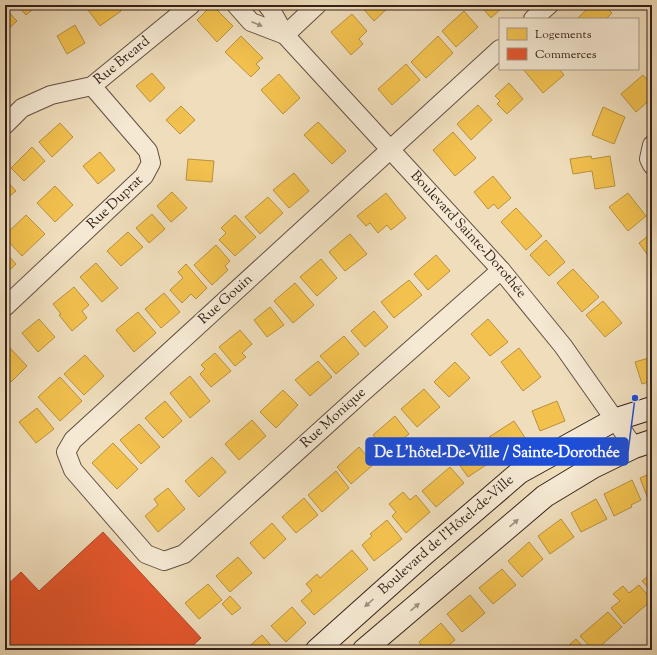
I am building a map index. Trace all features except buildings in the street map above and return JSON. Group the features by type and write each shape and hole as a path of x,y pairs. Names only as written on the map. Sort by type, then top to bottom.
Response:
{"street":[{"name":"Rue Breard","path":"5,125 22,108 52,95 92,86 191,5"},
{"name":"Boulevard Sainte-Dorothée","path":"236,5 252,22 285,35"},
{"name":"Boulevard Sainte-Dorothée","path":"267,5 285,35 501,270 563,346 614,420 643,444"},
{"path":"285,35 317,5"},
{"path":"534,18 549,5"},
{"name":"Rue Gouin","path":"164,561 146,554 73,470 66,452 73,440 499,50"},
{"name":"Rue Duprat","path":"5,307 144,176 151,163 148,151 92,86"},
{"path":"652,145 649,159 652,166"},
{"name":"Rue Monique","path":"164,561 184,554 363,392 501,270"},
{"name":"Boulevard de l'Hôtel-de-Ville","path":"317,650 422,556 520,472 614,420 652,408"},
{"path":"364,650 545,496 593,467 643,444"}],"place":[{"name":"De L'hôtel-De-Ville / Sainte-Dorothée","path":"635,398"}]}
